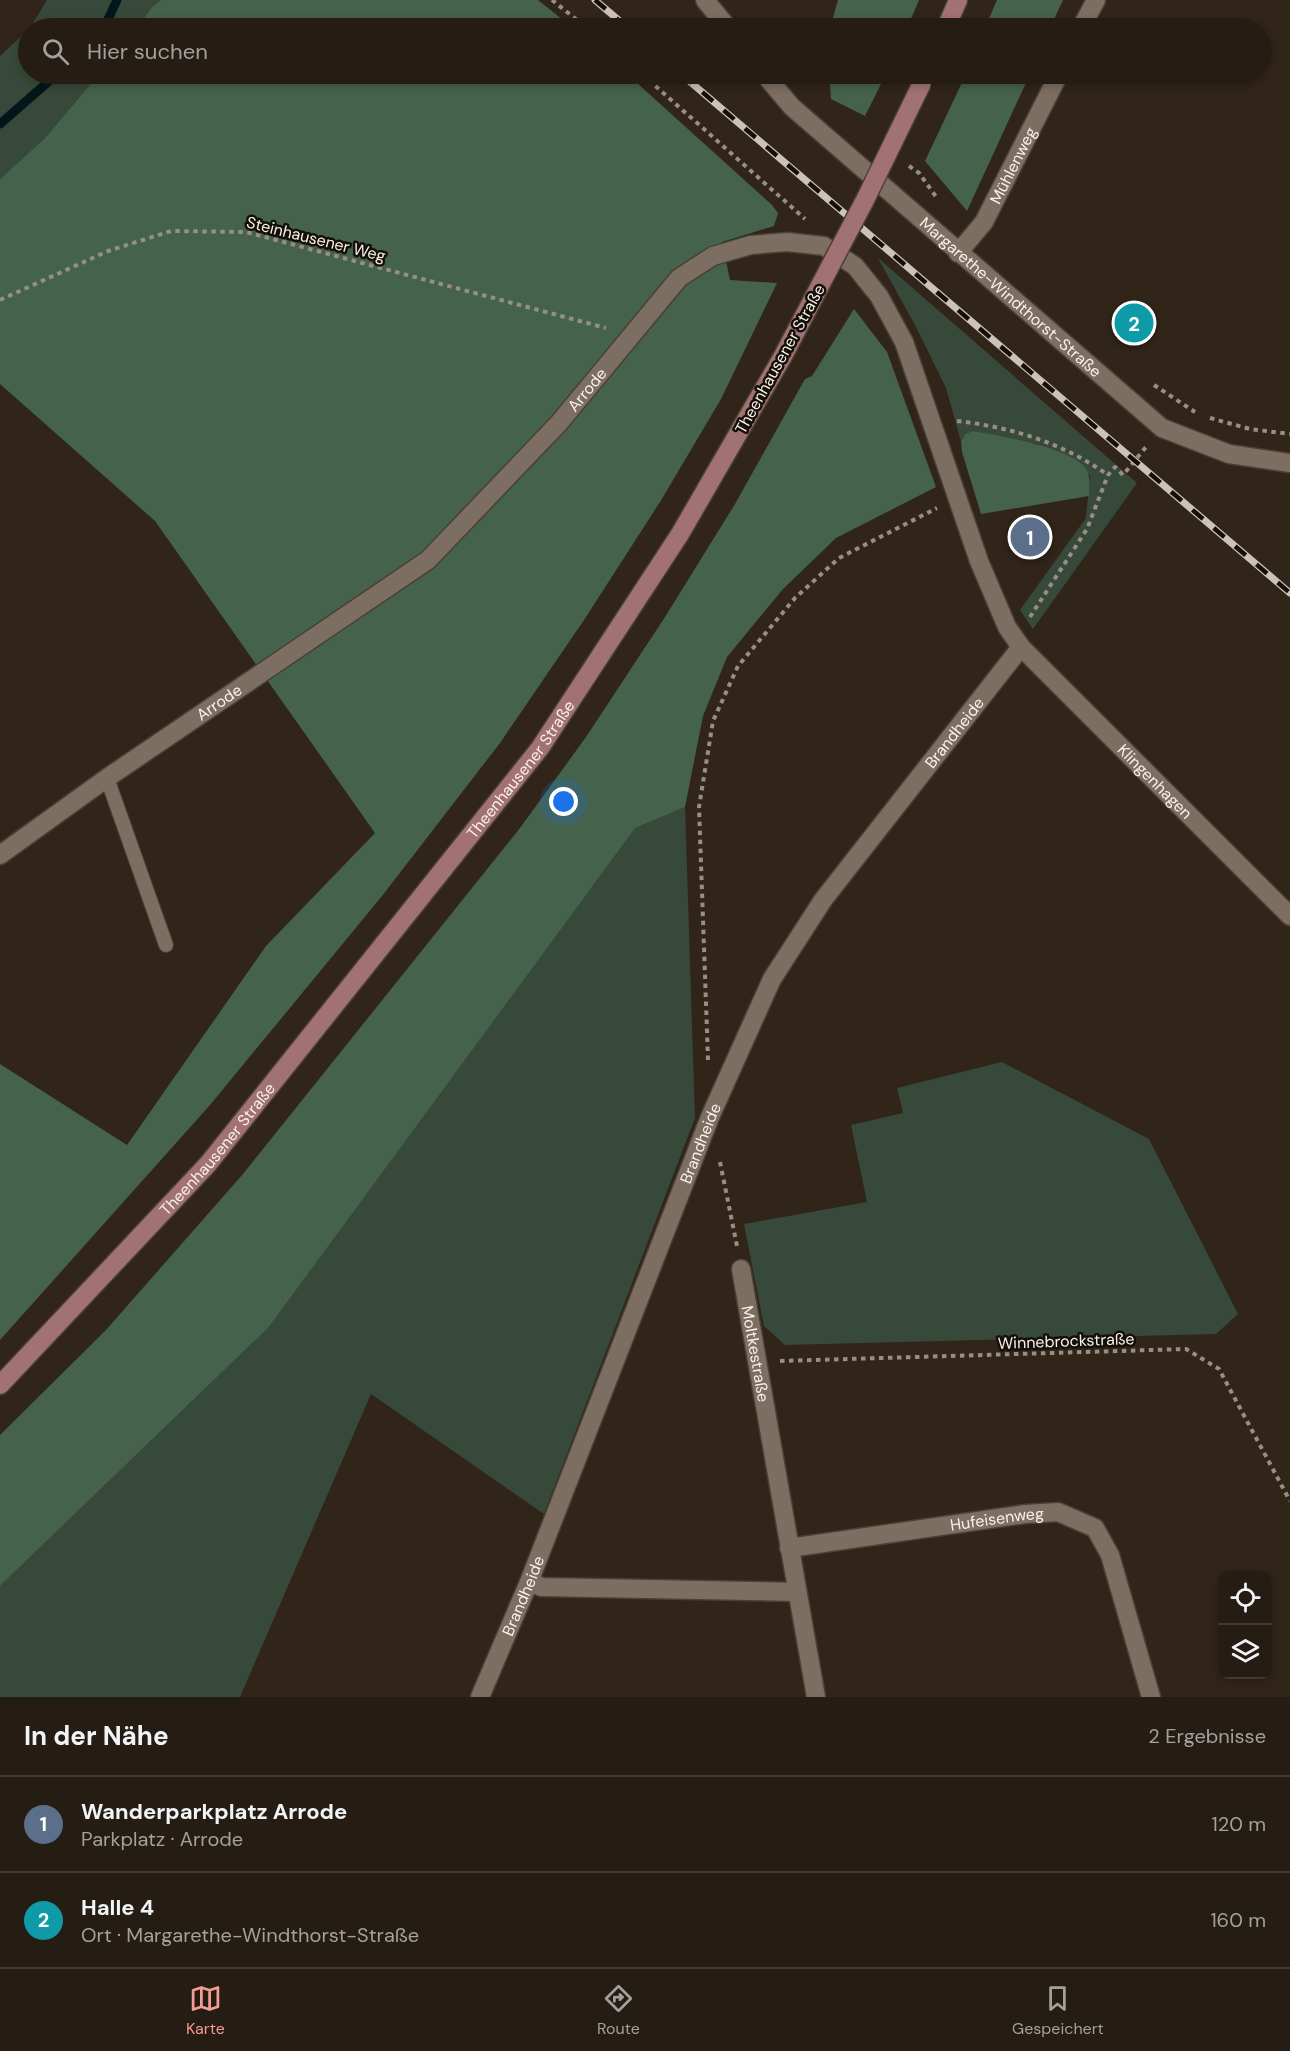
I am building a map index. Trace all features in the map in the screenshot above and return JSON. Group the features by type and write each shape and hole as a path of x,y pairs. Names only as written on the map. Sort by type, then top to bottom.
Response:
{"main road":[{"path":"950,18 958,0"},
{"name":"Theenhausener Straße","path":"0,1385 208,1164 540,748 680,534 783,356 865,200 921,84"}],"street":[{"path":"705,0 720,18"},
{"path":"1086,18 1096,0"},
{"name":"Margarethe-Windthorst-Straße","path":"773,84 792,107 958,254 1162,428 1229,454 1290,463"},
{"name":"Mühlenweg","path":"958,254 984,222 1054,84"},
{"name":"Arrode","path":"0,855 107,778 428,560 559,423 679,278 713,256 751,245 787,242 825,246 855,266 879,296 904,342 932,417 957,501 979,561 1007,627 1017,642"},
{"name":"Klingenhagen","path":"1017,642 1290,916"},
{"name":"Brandheide","path":"480,1697 529,1582 710,1117 772,979 817,910 1017,642"},
{"name":"Moltkestraße","path":"741,1269 816,1697"},
{"name":"Hufeisenweg","path":"789,1548 1025,1514 1058,1512 1095,1528 1110,1555 1151,1697"},
{"path":"529,1582 542,1587 796,1592"}],"lane":[{"path":"107,778 166,945"}],"path":[{"path":"552,0 574,18"},
{"path":"653,84 808,222 825,246"},
{"path":"900,160 919,173 942,205"},
{"name":"Steinhausener Weg","path":"0,300 108,251 171,231 246,232 632,335"},
{"path":"1149,382 1198,415"},
{"path":"932,417 982,424 1038,438 1085,458 1108,475"},
{"path":"1208,417 1250,429 1290,434"},
{"path":"1017,642 1087,529 1108,475 1114,468 1123,475 1162,428"},
{"path":"709,1069 699,807 713,721 738,666 795,598 839,558 930,511 957,501"},
{"path":"710,1117 741,1269"},
{"name":"Winnebrockstraße","path":"758,1361 1186,1349 1219,1369 1290,1501"}],"green space":[{"path":"47,0 161,0 144,18 36,18"},
{"path":"161,0 538,0 560,18 144,18"},
{"path":"838,0 919,0 911,18 833,18"},
{"path":"997,0 1063,0 1055,18 989,18"},
{"path":"18,39 18,84 91,84 45,138 0,179 0,56"},
{"path":"91,84 638,84 772,205 778,213 774,226 722,242 730,280 777,283 721,399 660,502 584,620 500,743 382,896 210,1105 0,1340 0,1064 127,1145 266,946 375,833 155,521 0,384 0,179 45,138"},
{"path":"830,84 881,84 865,116 831,99"},
{"path":"961,84 1025,84 967,211 925,161"},
{"path":"878,258 1137,483 1033,629 1020,610 1086,518 1090,476 1037,444 973,431 965,434 961,442 946,388"},
{"path":"854,309 887,352 936,487 836,538 783,589 727,657 703,716 685,807 635,828 269,1327 0,1586 0,1435 106,1330 243,1174 520,828 586,737 665,617 735,504 805,379 812,376"},
{"path":"973,431 1016,439 1066,454 1086,469 1089,475 1089,496 981,514 961,442 965,434"},
{"path":"685,807 695,1118 544,1514 371,1394 240,1697 0,1697 0,1586 269,1327 635,827"},
{"path":"1002,1062 1149,1139 1238,1314 1216,1334 785,1345 764,1326 744,1224 867,1202 851,1125 903,1113 897,1088"}],"waterway":[{"path":"109,18 117,0"},
{"path":"0,124 46,84"}],"railway":[{"path":"595,0 616,18"},
{"path":"693,84 1290,593"}],"place":[{"name":"Halle 4","path":"1134,323"},
{"name":"Wanderparkplatz Arrode","path":"1030,537"}]}
